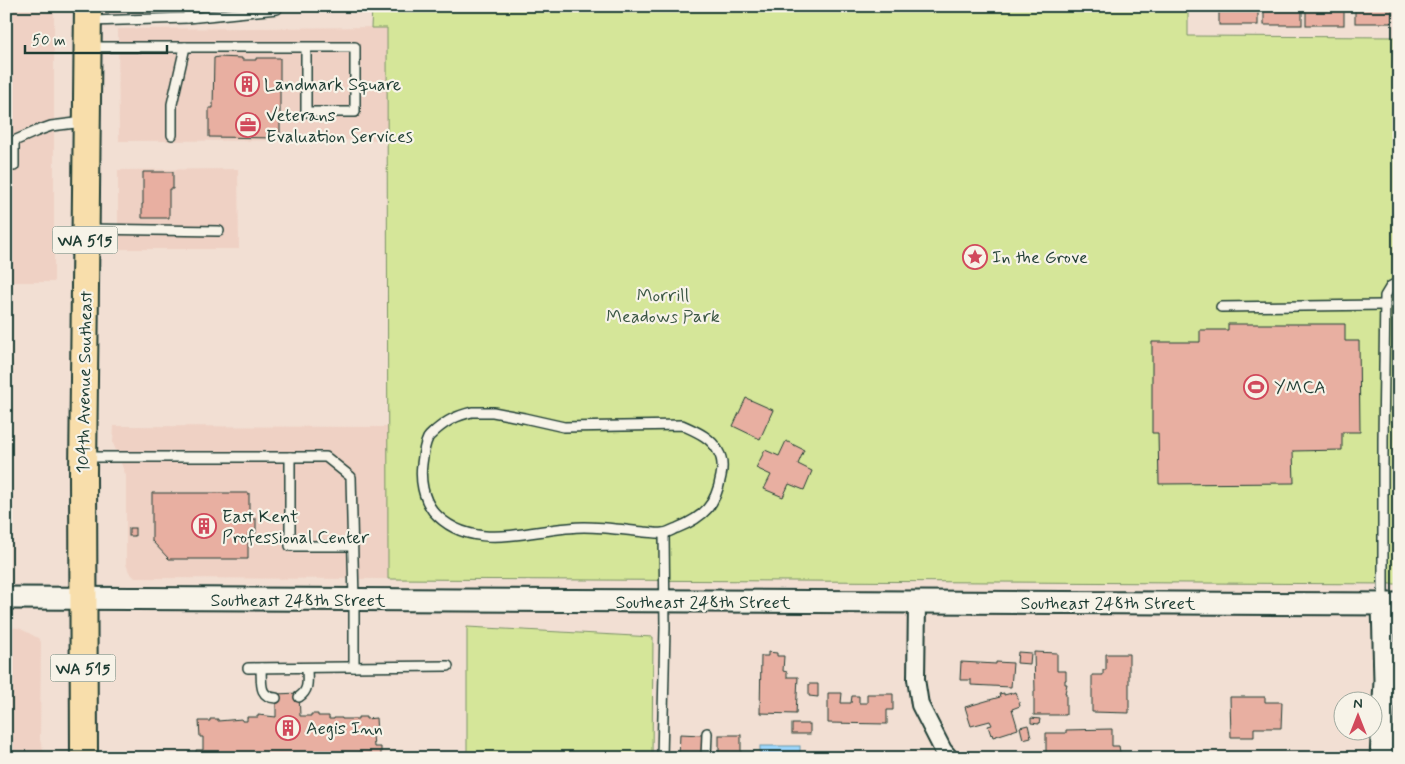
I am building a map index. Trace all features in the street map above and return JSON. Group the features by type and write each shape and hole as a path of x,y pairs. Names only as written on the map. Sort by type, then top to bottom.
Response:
{"main road":[{"name":"104th Avenue Southeast","path":"84,758 83,457 88,14"}],"street":[{"name":"Southeast 248th Street","path":"6,598 1391,604"},
{"path":"917,603 916,679 920,704 943,750 950,758"},
{"path":"1381,758 1391,604"}],"lane":[{"path":"188,6 188,18"},
{"path":"88,14 188,18 277,9 277,6"},
{"path":"87,47 185,47 306,47 355,47 355,112 306,112 306,47"},
{"path":"172,135 172,104 185,47"},
{"path":"14,166 14,142 50,126 87,122"},
{"path":"86,229 219,230"},
{"path":"1391,604 1383,440 1385,296 1391,286 1399,282"},
{"path":"1221,306 1385,305"},
{"path":"472,412 493,412 564,428 682,425 707,438 718,451 723,464 720,485 715,499 706,511 689,523 664,533 585,527 559,528 494,537 475,535 456,529 440,519 430,507 423,492 421,473 429,436 446,421 458,415 472,412"},
{"path":"83,457 326,457 351,477 354,667"},
{"path":"290,457 290,546 352,546"},
{"path":"662,758 665,602 664,533"},
{"path":"248,668 448,666"},
{"path":"261,668 262,688 265,695 269,698 276,698"},
{"path":"300,697 305,694 307,688 308,668"},
{"path":"706,758 707,733"}],"shaded area":[{"path":"6,6 54,6 54,282 6,282"},
{"path":"387,27 388,140 119,141 118,29"},
{"path":"238,169 239,249 118,249 118,170"},
{"path":"114,426 388,427 388,579 135,578 129,572 126,564 126,476 113,443"},
{"path":"6,627 19,628 38,638 41,642 40,740 46,758 6,758"}],"green space":[{"name":"Morrill Meadows Park","path":"372,6 1188,6 1188,36 1399,37 1399,584 388,579 387,28 371,28"},
{"path":"467,627 653,637 652,758 467,758"}],"water":[{"path":"760,746 800,746 800,758 760,758"}],"building":[{"path":"6,6 8,6 9,32 6,32"},
{"path":"1219,6 1258,6 1258,25 1219,25"},
{"path":"1264,6 1302,6 1302,25 1264,25"},
{"path":"1306,6 1344,6 1344,25 1306,25"},
{"path":"1355,6 1392,6 1392,23 1355,23"},
{"name":"Landmark Square","path":"214,58 242,58 242,60 280,58 280,138 209,137 209,108 213,108"},
{"path":"143,172 173,172 173,189 169,189 169,218 142,218"},
{"name":"YMCA","path":"1228,324 1345,324 1345,341 1359,341 1360,432 1342,432 1342,450 1293,451 1294,483 1159,484 1158,433 1152,433 1152,342 1200,342 1200,330 1228,330"},
{"path":"746,398 773,410 760,439 733,426"},
{"path":"786,441 804,450 798,464 812,471 804,490 789,484 783,497 764,489 771,475 756,468 765,450 779,456"},
{"name":"East Kent Professional Center","path":"152,493 249,493 249,519 256,519 256,533 248,533 248,559 169,559 152,541"},
{"path":"129,528 135,528 135,536 129,536"},
{"path":"768,652 777,653 777,656 784,656 783,671 787,672 787,677 798,677 796,714 760,713 761,656 768,656"},
{"path":"1018,652 1031,653 1030,664 1017,663"},
{"path":"1034,652 1057,653 1057,671 1066,671 1066,715 1034,715"},
{"path":"1106,654 1129,654 1129,713 1092,712 1092,675 1103,675 1103,670 1106,670"},
{"path":"961,662 1013,663 1011,687 971,685 971,680 960,680"},
{"path":"809,684 818,684 818,697 809,696"},
{"path":"1016,692 1020,706 1012,709 1018,729 993,737 988,726 992,725 990,721 971,726 965,707 1000,697 999,694 1004,693 1004,695"},
{"name":"Aegis Inn","path":"299,693 300,716 318,714 318,716 329,716 329,719 376,718 377,734 373,734 374,747 381,747 381,758 196,758 196,750 203,750 203,737 200,737 199,721 242,719 242,721 247,721 247,717 258,717 258,715 276,717 276,694"},
{"path":"828,693 842,693 841,703 851,703 852,696 859,696 859,703 867,703 867,694 893,694 893,710 887,710 887,724 828,723"},
{"path":"1230,697 1265,697 1265,702 1282,702 1281,728 1254,728 1254,737 1231,737"},
{"path":"1031,718 1040,719 1039,724 1031,723"},
{"path":"792,724 810,724 810,734 792,734"},
{"path":"1028,725 1031,737 1023,739 1020,727"},
{"path":"1112,729 1112,746 1119,746 1121,758 1046,758 1046,733 1066,733 1066,730"},
{"path":"680,734 702,735 701,758 679,758"},
{"path":"719,735 741,735 741,758 719,758"}],"place":[{"name":"Landmark Square","path":"247,84"},
{"name":"Veterans Evaluation Services","path":"248,125"},
{"name":"In the Grove","path":"975,257"},
{"name":"YMCA","path":"1256,387"},
{"name":"East Kent Professional Center","path":"204,526"},
{"name":"Aegis Inn","path":"288,728"}]}
